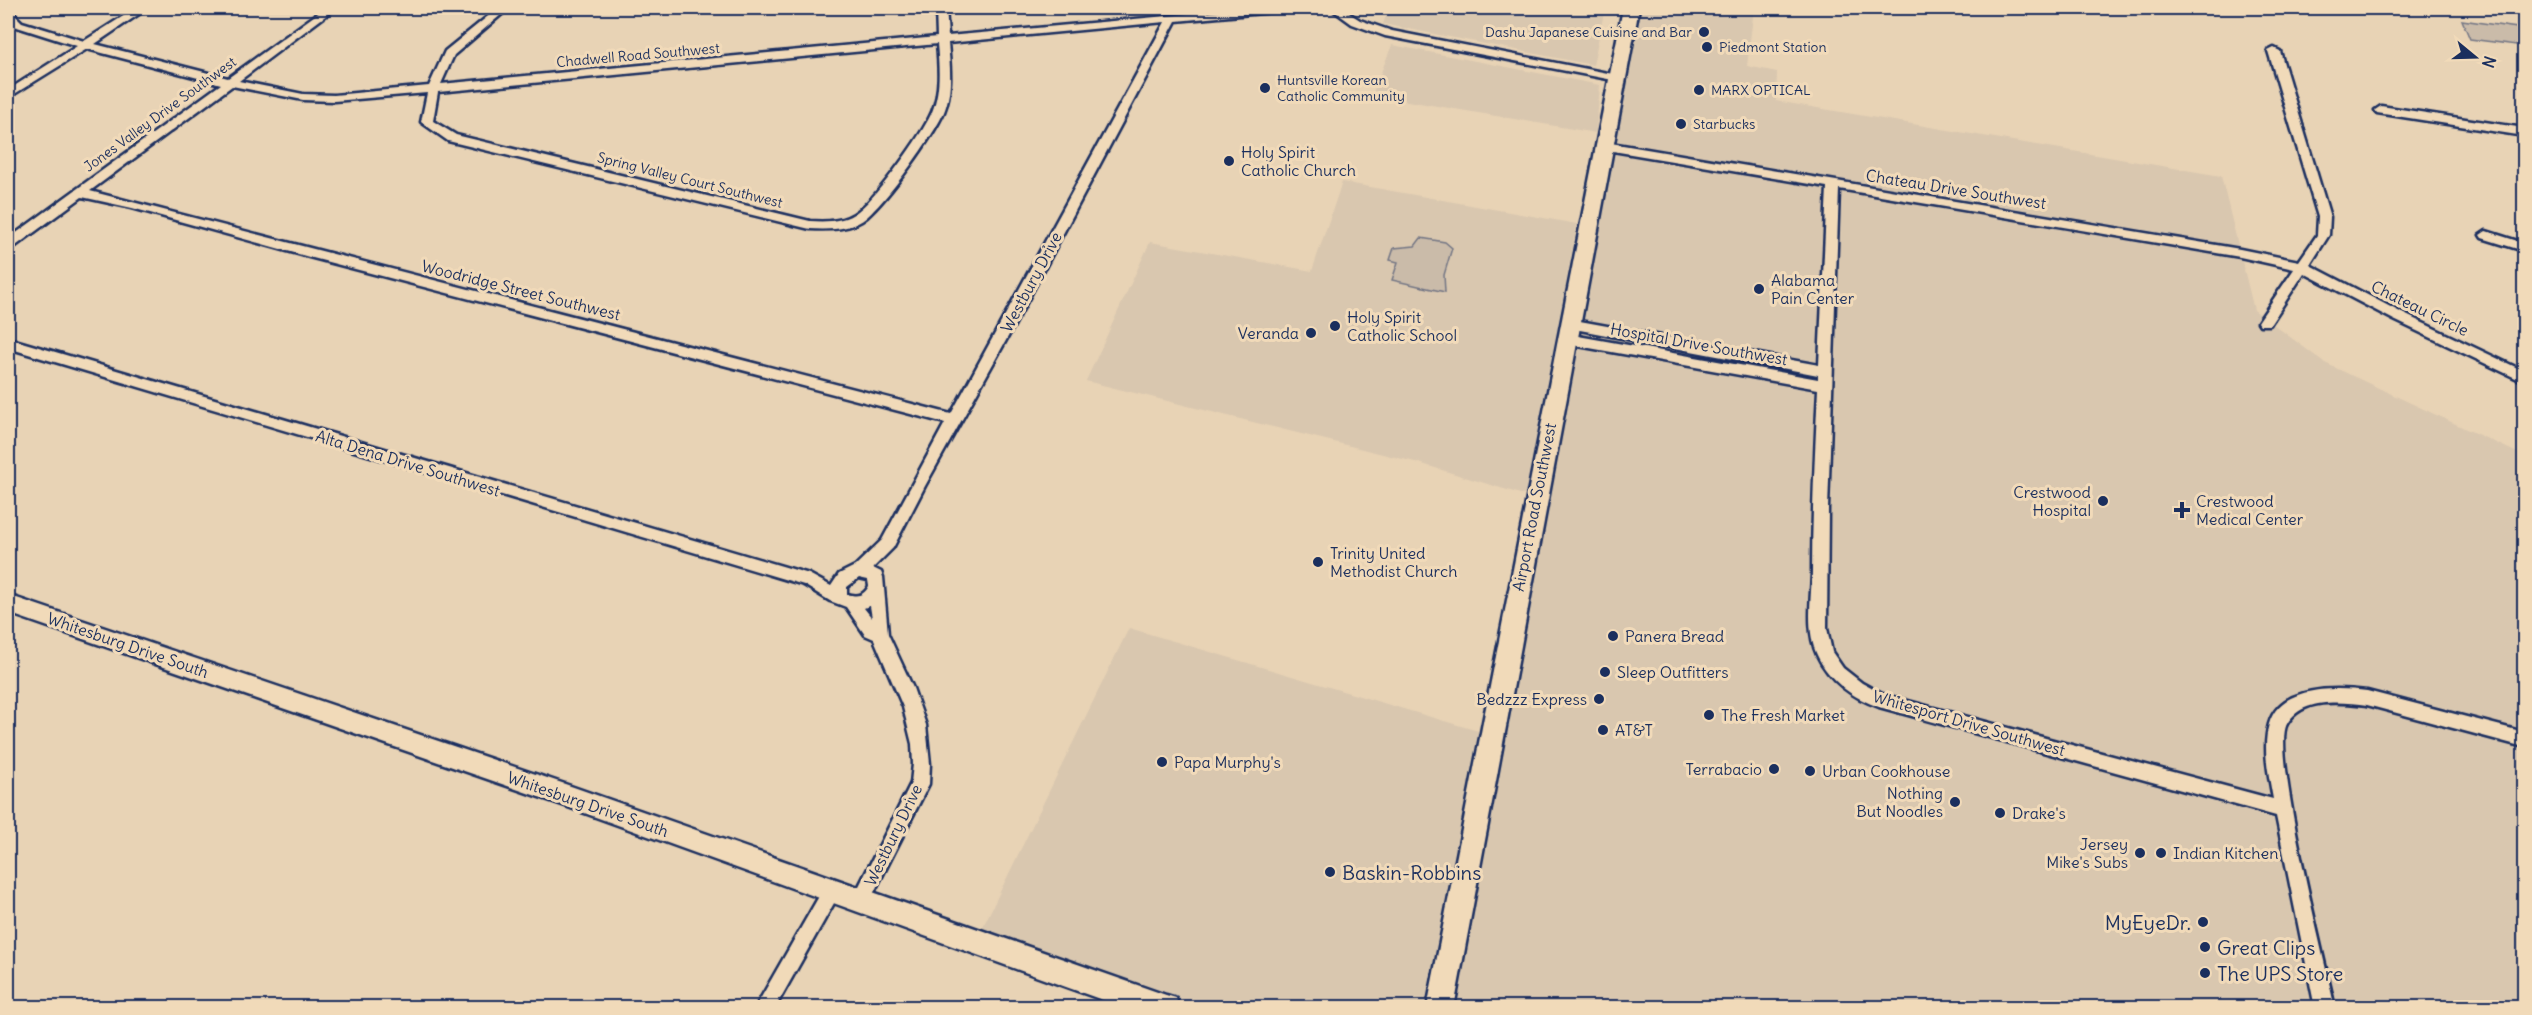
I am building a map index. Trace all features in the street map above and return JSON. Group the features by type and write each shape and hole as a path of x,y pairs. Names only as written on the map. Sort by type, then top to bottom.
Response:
{"main road":[{"name":"Airport Road Southwest","path":"1439,1004 1631,8"},
{"name":"Whitesburg Drive South","path":"10,609 861,900 1166,1008"}],"street":[{"path":"8,95 143,8"},
{"name":"Jones Valley Drive Southwest","path":"8,245 331,8"},
{"name":"Spring Valley Court Southwest","path":"504,8 449,53 433,90 427,122 452,138 810,225 834,226 862,214 904,166 938,112 945,83 941,8"},
{"name":"Chadwell Road Southwest","path":"8,14 18,24 85,45 228,82 303,97 324,98 433,90 1284,8"},
{"path":"1335,8 1356,22 1389,34 1618,78"},
{"name":"Westbury Drive","path":"861,900 920,784 923,765 922,745 913,709 880,634 882,625 876,587 888,544 918,484 1172,19"},
{"path":"2265,322 2323,235 2324,217 2274,51"},
{"path":"2381,110 2524,132"},
{"name":"Chateau Drive Southwest","path":"1605,146 2251,255 2301,266"},
{"name":"Whitesport Drive Southwest","path":"1833,185 1821,509 1819,640 1832,668 1844,681 1879,700 2284,810"},
{"name":"Woodridge Street Southwest","path":"79,192 134,204 309,253 955,420"},
{"path":"2486,235 2524,247"},
{"name":"Chateau Circle","path":"2301,266 2399,317 2524,377"},
{"name":"Hospital Drive Southwest","path":"1568,332 1826,379"},
{"name":"Alta Dena Drive Southwest","path":"8,344 809,580 847,601"},
{"name":"Westbury Drive","path":"854,573 888,544"},
{"path":"854,573 871,574 876,587 865,601 847,601 838,589 854,573"},
{"name":"Alta Dena Drive Southwest","path":"809,580 854,573"},
{"name":"Westbury Drive","path":"847,601 871,630 880,634"},
{"path":"2325,1008 2284,810 2274,747 2276,726 2290,708 2313,695 2342,694 2367,698 2524,739"},
{"path":"764,1008 832,890"}],"shaded area":[{"path":"1389,8 1605,8 1593,65 1383,24"},
{"path":"1630,8 1754,8 1747,66 1777,72 1776,101 2221,176 2254,310 2325,363 2524,456 2524,1007 1130,1008 972,949 1129,628 1478,731 1527,496 1419,463 1086,381 1150,242 1312,271 1342,182 1577,224 1532,475 1597,187"},
{"path":"2462,20 2524,29 2524,46 2470,39"},
{"path":"1392,45 1600,85 1596,133 1372,95"},
{"path":"1421,238 1445,242 1452,248 1444,275 1445,292 1392,280 1398,262 1390,260 1394,248 1415,246"}],"place":[{"name":"Dashu Japanese Cuisine and Bar","path":"1704,32"},
{"name":"Piedmont Station","path":"1707,47"},
{"name":"Huntsville Korean Catholic Community","path":"1265,88"},
{"name":"MARX OPTICAL","path":"1699,90"},
{"name":"Starbucks","path":"1681,124"},
{"name":"Holy Spirit Catholic Church","path":"1229,161"},
{"name":"Alabama Pain Center","path":"1759,289"},
{"name":"Holy Spirit Catholic School","path":"1335,326"},
{"name":"Veranda","path":"1311,333"},
{"name":"Crestwood Hospital","path":"2103,501"},
{"name":"Crestwood Medical Center","path":"2182,510"},
{"name":"Trinity United Methodist Church","path":"1318,562"},
{"name":"Panera Bread","path":"1613,636"},
{"name":"Sleep Outfitters","path":"1605,672"},
{"name":"Bedzzz Express","path":"1599,699"},
{"name":"The Fresh Market","path":"1709,715"},
{"name":"AT&T","path":"1603,730"},
{"name":"Papa Murphy's","path":"1162,762"},
{"name":"Terrabacio","path":"1774,769"},
{"name":"Urban Cookhouse","path":"1810,771"},
{"name":"Nothing But Noodles","path":"1955,802"},
{"name":"Drake's","path":"2000,813"},
{"name":"Jersey Mike's Subs","path":"2140,853"},
{"name":"Indian Kitchen","path":"2161,853"},
{"name":"Baskin-Robbins","path":"1330,872"},
{"name":"MyEyeDr.","path":"2203,922"},
{"name":"Great Clips","path":"2205,947"},
{"name":"The UPS Store","path":"2205,973"}]}
